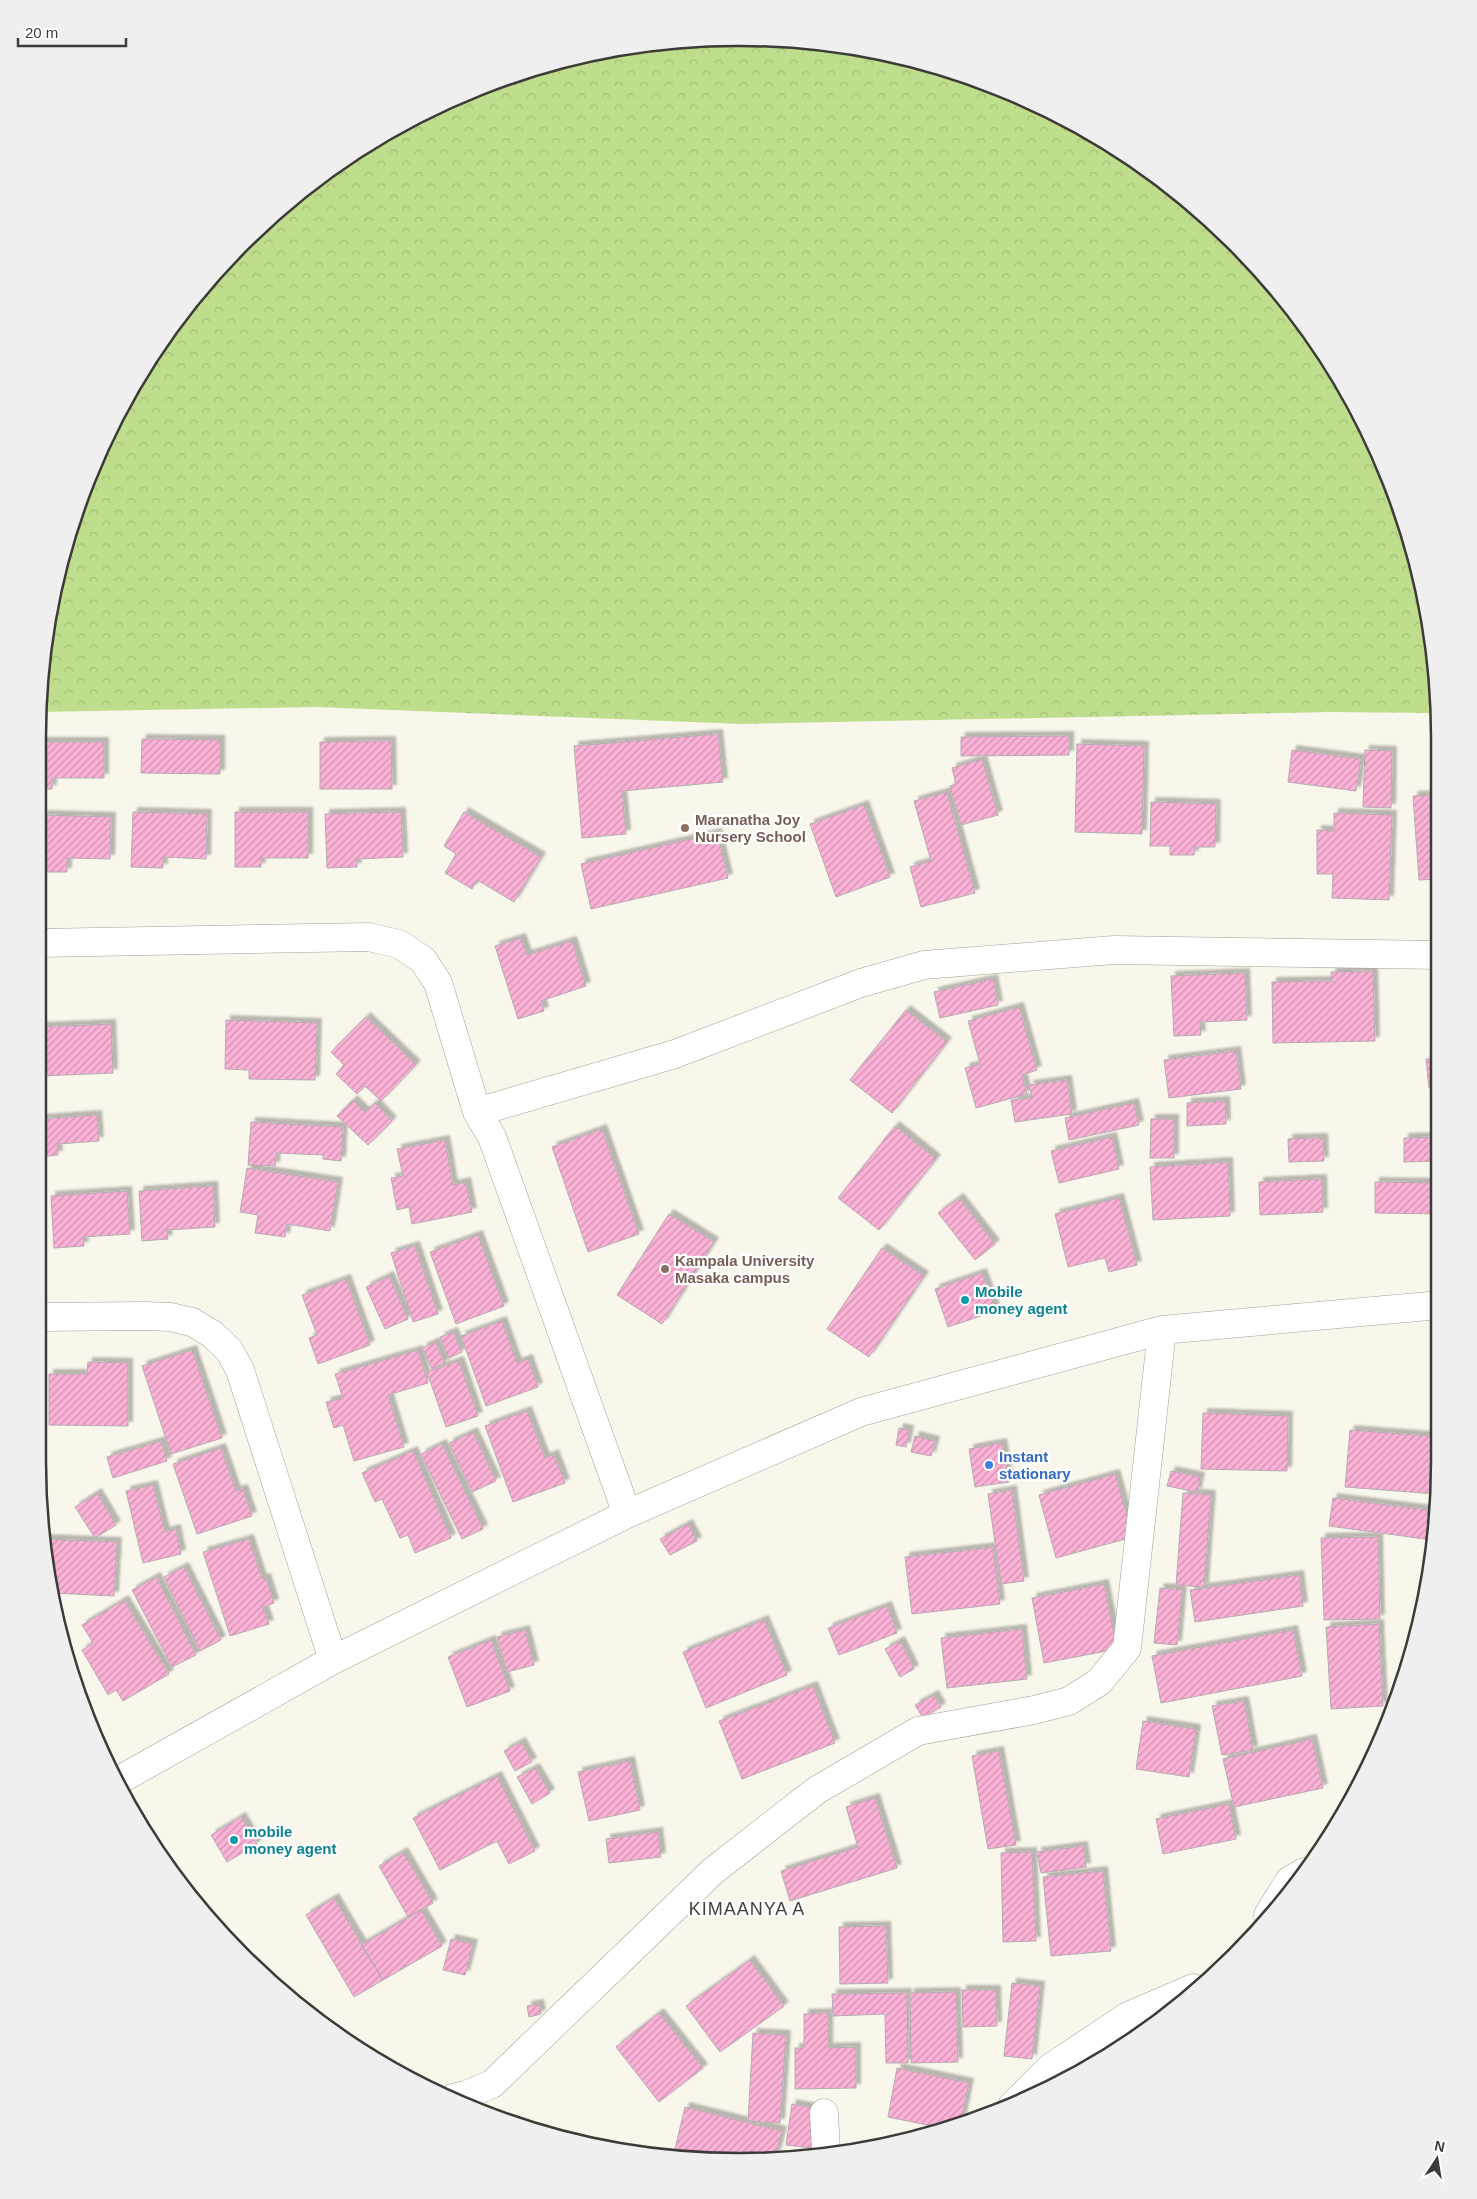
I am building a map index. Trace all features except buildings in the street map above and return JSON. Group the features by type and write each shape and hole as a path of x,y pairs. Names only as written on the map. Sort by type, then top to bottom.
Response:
{"street":[{"path":"46,943 369,937 399,944 423,960 438,983 477,1112 492,1137 627,1514"},
{"path":"477,1112 675,1054 861,983 924,965 1114,950 1431,955"},
{"path":"124,1778 333,1660 627,1514 861,1412 1162,1330 1431,1310"},
{"path":"46,1317 170,1317 192,1322 212,1334 229,1350 240,1370 333,1660"},
{"path":"464,2095 492,2084 713,1872 817,1790 918,1731 1034,1710 1070,1701 1099,1682 1127,1648 1162,1330"},
{"path":"1030,2088 1050,2068 1128,2016 1180,1994"},
{"path":"824,2112 826,2147"}],"green space":[{"path":"738,46 829,52 874,60 918,70 961,83 1003,99 1085,139 1123,163 1160,189 1228,249 1288,317 1314,354 1338,392 1378,474 1394,516 1407,559 1417,603 1425,648 1430,713 1330,712 742,724 317,707 47,712 52,648 60,603 70,559 83,516 118,432 139,392 163,354 189,317 218,282 282,218 317,189 392,139 474,99 516,83 559,70 648,52"}],"place":[{"name":"Maranatha Joy Nursery School","path":"685,828"},
{"name":"Kampala University Masaka campus","path":"665,1269"},
{"name":"Mobile money agent","path":"965,1300"},
{"name":"Instant stationary","path":"989,1465"},
{"name":"mobile money agent","path":"234,1840"}],"district":[{"name":"KIMAANYA A","path":"747,1909"}]}
